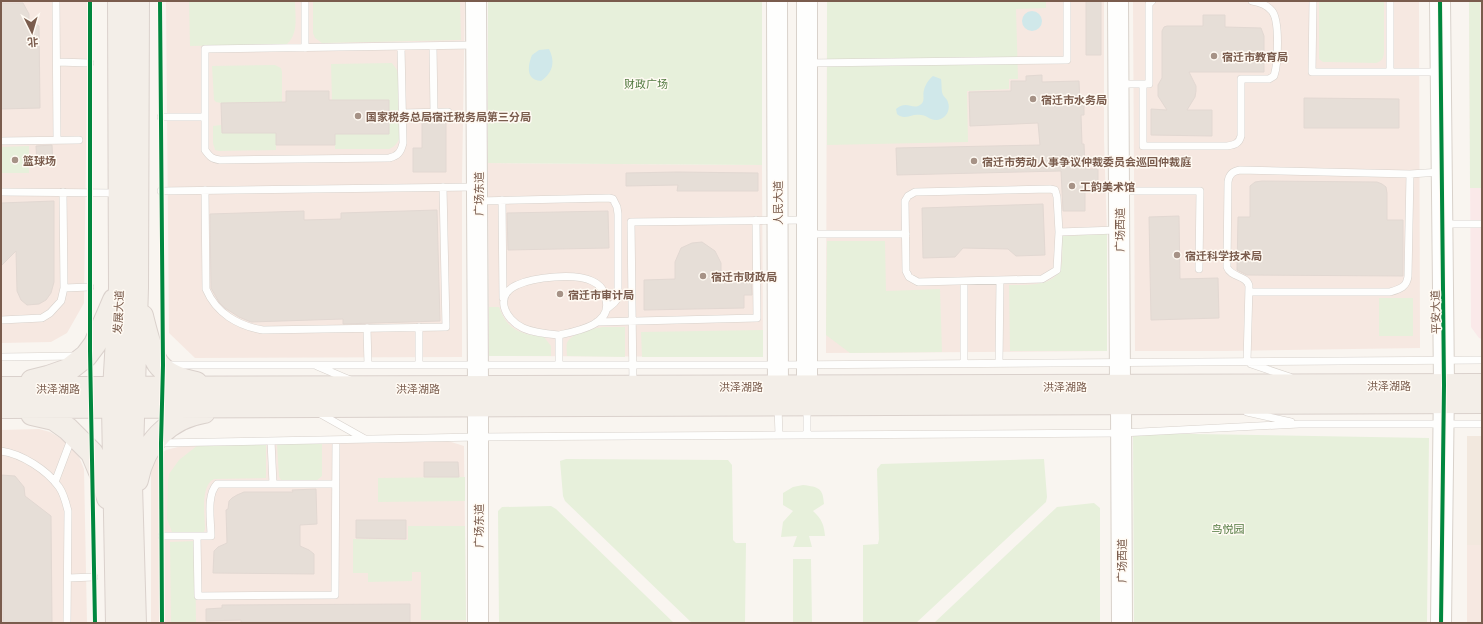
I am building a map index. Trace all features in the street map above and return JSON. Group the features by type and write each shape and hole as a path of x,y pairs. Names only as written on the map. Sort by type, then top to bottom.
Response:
{"main road":[{"name":"发展大道","path":"119,1 120,193 128,288"},
{"name":"发展大道","path":"117,623 124,528 131,485 123,397 138,1"},
{"path":"1,385 26,382 48,377 68,370 86,356 95,344 128,288"},
{"path":"128,288 159,365 181,380 238,398"},
{"name":"洪泽湖路","path":"1,388 123,397 238,398 370,388 478,397 778,385"},
{"name":"洪泽湖路","path":"238,398 306,406 633,387 807,385 1120,395 1211,404 1444,394 1482,385"},
{"name":"洪泽湖路","path":"1120,395 1315,386 1444,394 1482,402"},
{"name":"洪泽湖路","path":"1,407 123,397"},
{"path":"124,528 142,462 152,443 162,433 182,419 238,398"},
{"path":"1,410 54,418 73,434 92,453 124,528"},
{"name":"发展大道","path":"124,528 135,623"}],"street":[{"name":"广场东道","path":"476,1 478,194 478,623"},
{"name":"人民大道","path":"776,1 778,385"},
{"path":"807,385 808,1"},
{"name":"广场西道","path":"1118,1 1122,623"},
{"name":"平安大道","path":"1440,1 1444,360 1441,623"}],"lane":[{"path":"56,1 57,140"},
{"path":"305,1 305,48"},
{"path":"807,63 1067,60 1067,1"},
{"path":"1118,84 1149,84 1150,4 1152,1"},
{"path":"1143,84 1143,146 1227,146 1235,144 1240,140 1241,136 1241,79 1269,79 1274,76 1277,64 1276,23 1274,15 1266,5 1252,1"},
{"path":"1313,1 1312,72 1441,72"},
{"path":"1390,1 1390,72"},
{"path":"402,47 401,150 395,156 389,158 213,159 205,150 205,49 476,45"},
{"path":"433,46 434,113"},
{"path":"57,62 90,63"},
{"path":"402,113 448,112"},
{"path":"161,117 205,117"},
{"path":"1,141 79,140"},
{"path":"1246,362 1249,292 1248,282 1230,272 1227,267 1228,182 1233,172 1240,170 1410,174 1441,172"},
{"path":"1249,292 1390,292 1404,287 1408,282 1410,174"},
{"path":"205,190 206,289 211,300 223,314 243,326 263,330 446,327 443,187"},
{"path":"162,191 443,187 502,200 613,199 616,203 618,214 618,298 608,308 604,317 580,330 559,335 537,333 514,324 504,308 503,301 502,200"},
{"path":"1055,190 1057,197 1059,232 1058,270 1042,279 918,282 909,277 906,271 906,234 905,200 908,196 915,192 1055,190"},
{"path":"1119,191 1200,191 1200,269"},
{"path":"1,192 120,193"},
{"path":"1,320 42,318 50,313 61,301 64,288 63,192"},
{"path":"596,322 756,318 756,220"},
{"path":"633,387 631,222 778,220 807,227 906,234"},
{"path":"1443,224 1482,224"},
{"path":"1059,232 1119,230"},
{"path":"503,301 506,294 512,287 525,282 543,278 576,277 591,280 603,289 608,308"},
{"path":"1000,280 1000,363"},
{"path":"964,281 964,363"},
{"path":"64,288 90,287"},
{"path":"419,327 419,365"},
{"path":"367,328 368,365"},
{"path":"559,335 559,365"},
{"path":"1,356 86,356"},
{"path":"163,365 632,365 778,385 807,385 964,363 1482,360"},
{"path":"1246,362 1315,386"},
{"path":"314,365 370,388"},
{"path":"778,385 779,435"},
{"path":"807,385 807,435"},
{"path":"1211,404 1299,424"},
{"path":"306,406 366,439"},
{"path":"152,443 478,437 1121,434 1299,424 1482,424"},
{"path":"55,482 73,434"},
{"path":"197,536 198,596 335,595 336,440"},
{"path":"271,441 272,484"},
{"path":"1,451 24,458 38,466 55,482 65,498 68,511 68,623"},
{"path":"162,536 211,536 210,497 212,489 216,484 335,484"},
{"path":"68,578 94,577"}],"shaded area":[{"path":"1,1 88,1 84,303 67,333 51,342 1,343"},
{"path":"166,1 465,1 462,179 462,357 195,358 169,333"},
{"path":"827,1 1104,1 1107,351 826,353"},
{"path":"1133,1 1419,1 1420,348 1135,351"},
{"path":"1469,1 1482,1 1482,339 1479,338 1471,327"},
{"path":"488,163 762,165 763,357 489,356"},
{"path":"39,429 50,432 62,439 77,452 84,469 87,623 1,623 1,430"},
{"path":"1467,436 1482,436 1482,623 1467,623"},
{"path":"448,441 464,446 466,623 151,623 151,468 155,459 166,450 191,446"},
{"path":"1467,545 1482,545 1482,623 1467,623"}],"green space":[{"path":"189,1 295,1 295,30 291,40 287,44 190,46"},
{"path":"313,1 460,1 461,40 322,43 315,38 313,33"},
{"name":"财政广场","path":"488,1 762,1 762,165 488,163"},
{"name":"宿迁市水务局","path":"827,1 1046,1 1046,8 1016,9 1018,79 1009,79 1009,89 967,91 968,142 827,145"},
{"path":"1319,1 1384,1 1384,53 1381,60 1376,63 1323,62 1319,59"},
{"path":"1469,1 1482,1 1480,4 1481,188 1470,188"},
{"path":"392,63 397,70 398,75 399,139 394,146 389,149 335,149 335,134 389,134 389,100 332,100 331,64"},
{"path":"275,65 281,68 282,72 282,102 221,103 214,100 212,66"},
{"path":"221,125 222,133 276,133 276,150 215,150 213,143 213,126"},
{"name":"篮球场","path":"29,146 29,173 1,173 1,147"},
{"path":"1107,234 1107,351 1010,351 1009,285 1039,284 1053,278 1058,274 1061,267 1062,236"},
{"path":"827,241 885,241 886,291 940,289 942,352 850,353 826,335"},
{"path":"1379,298 1413,298 1413,336 1379,336"},
{"path":"489,307 499,307 506,321 516,330 522,333 544,337 551,346 551,356 489,356"},
{"path":"602,327 625,327 625,357 567,356 567,343 569,340 577,334"},
{"path":"763,330 763,357 642,357 641,332"},
{"name":"鸟悦园","path":"1133,433 1429,438 1427,623 1134,623"},
{"path":"322,443 322,476 315,482 282,481 279,477 277,444"},
{"path":"266,444 266,478 214,479 207,488 205,494 204,532 172,532 167,519 168,481 169,474 179,460 198,445"},
{"path":"566,459 728,460 732,465 733,540 736,543 746,543 745,623 692,623 565,501 563,496 560,461"},
{"path":"1044,459 1047,497 1046,502 916,623 863,623 863,545 878,544 877,469 881,464"},
{"path":"465,477 465,501 378,502 378,478"},
{"path":"803,485 819,489 823,495 824,504 813,511 822,522 825,536 809,536 812,547 793,547 797,536 781,537 783,522 793,511 783,505 783,493 793,487"},
{"path":"1094,503 1100,508 1100,623 934,623 1057,507"},
{"path":"551,506 556,509 674,623 499,623 498,511 502,507"},
{"path":"408,526 465,526 466,620 421,620 421,572 412,572 412,581 368,582 368,573 353,573 353,539 408,540"},
{"path":"195,541 196,623 171,623 170,542"},
{"path":"793,559 811,559 812,623 793,623"}],"water":[{"path":"1028,11 1036,11 1042,17 1042,25 1036,31 1028,31 1022,25 1022,17"},
{"path":"549,49 552,59 552,67 548,75 541,81 532,78 529,71 529,63 532,55 539,50"},
{"path":"933,76 941,79 942,93 947,100 949,107 945,116 940,120 936,120 923,115 903,117 897,114 896,109 900,106 917,106 922,103 925,86"}],"building":[{"path":"1086,1 1101,1 1101,55 1086,55"},
{"path":"1,3 23,3 29,14 29,20 39,26 40,108 1,109"},
{"path":"1203,15 1225,15 1225,27 1261,28 1264,36 1264,72 1189,72 1196,86 1196,91 1195,97 1187,110 1212,110 1212,136 1151,135 1151,109 1167,110 1158,96 1158,85 1162,78 1162,31 1164,27 1167,26 1203,26"},
{"path":"1042,75 1042,82 1079,81 1080,104 1084,104 1084,115 1081,115 1085,169 1098,169 1098,185 1085,186 1085,211 1063,211 1061,171 897,175 896,148 1040,145 1038,123 970,126 969,92 1011,91 1011,81 1026,81 1026,76"},
{"path":"286,91 329,91 329,100 389,100 389,134 335,134 335,145 276,145 276,133 222,133 221,103 286,102"},
{"path":"1304,98 1399,99 1399,128 1304,128"},
{"path":"422,121 446,121 446,172 413,172 413,148 422,148"},
{"path":"52,145 53,164 37,164 36,146"},
{"path":"626,173 758,173 758,191 677,191 678,185 626,186"},
{"path":"1255,182 1377,182 1382,184 1386,187 1387,193 1387,220 1403,220 1403,276 1247,275 1237,270 1238,217 1250,217 1250,186"},
{"path":"54,201 54,282 51,293 46,300 39,304 27,305 21,300 17,291 16,251 1,266 1,203"},
{"path":"1043,204 1045,255 1016,256 1008,249 963,248 955,257 923,258 922,208"},
{"path":"437,210 440,321 343,324 343,319 251,322 239,317 225,308 219,302 211,288 210,214 304,211 304,220 341,219 341,213"},
{"path":"608,211 609,248 508,250 507,213"},
{"path":"1179,216 1180,279 1218,278 1219,318 1151,320 1149,217"},
{"path":"702,242 715,251 721,263 721,280 751,279 752,295 744,295 744,308 644,310 644,280 675,279 675,262 681,248 692,243"},
{"path":"424,462 458,462 459,477 424,477"},
{"path":"1,475 15,476 24,487 25,496 51,516 52,623 3,623"},
{"path":"316,489 317,524 300,525 300,546 314,554 314,574 213,573 214,551 218,547 227,543 226,510 228,509 229,501 232,498 244,492 293,492 292,490"},
{"path":"356,520 406,520 406,539 356,538"},
{"path":"410,604 410,623 241,623 241,620 206,621 206,609 222,608 222,605"}],"cycle path":[{"path":"90,1 90,351 95,623"},
{"path":"160,1 163,365 161,443 162,623"},
{"path":"1440,1 1444,385 1441,623"}],"place":[{"name":"宿迁市教育局","path":"1214,56"},
{"name":"宿迁市水务局","path":"1033,99"},
{"name":"国家税务总局宿迁税务局第三分局","path":"358,116"},
{"name":"篮球场","path":"15,160"},
{"name":"宿迁市劳动人事争议仲裁委员会巡回仲裁庭","path":"974,161"},
{"name":"工韵美术馆","path":"1072,186"},
{"name":"宿迁科学技术局","path":"1177,255"},
{"name":"宿迁市财政局","path":"703,276"},
{"name":"宿迁市审计局","path":"560,294"}]}
